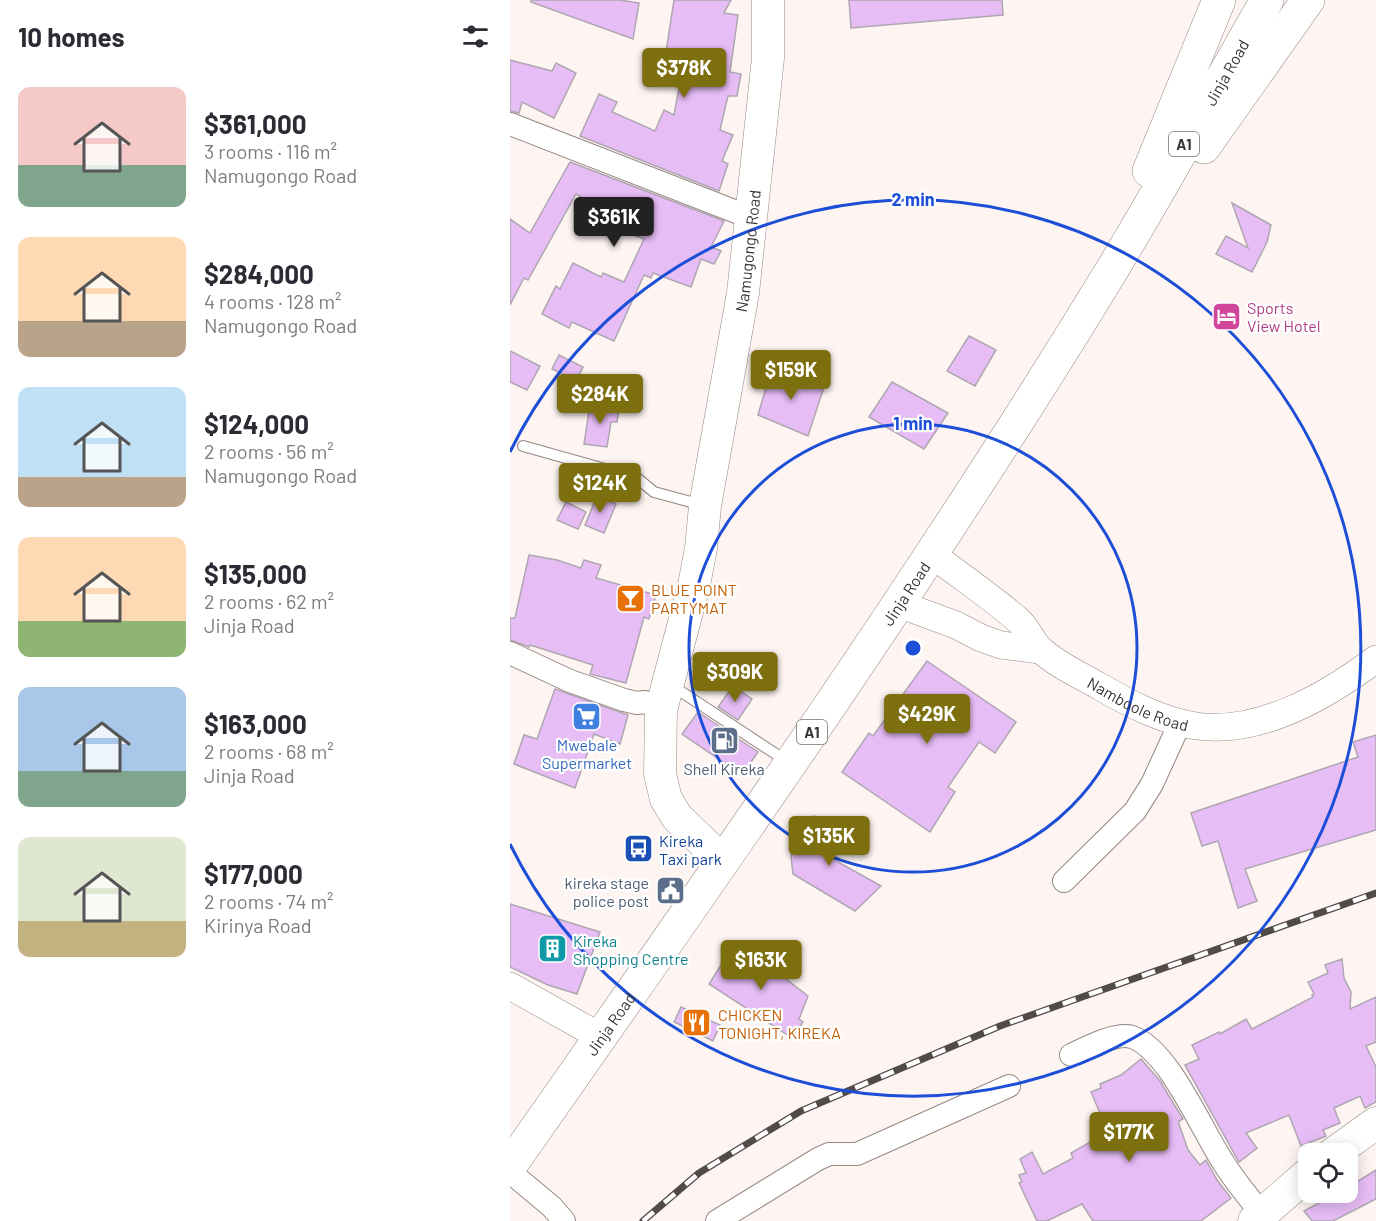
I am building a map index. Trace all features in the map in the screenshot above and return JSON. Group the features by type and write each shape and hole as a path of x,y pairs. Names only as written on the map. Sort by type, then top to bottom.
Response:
{"highway":[{"path":"1100,289 1220,0"},
{"name":"Jinja Road","path":"510,1166 791,764 932,554 1100,289 1267,0"},
{"path":"1100,289 1179,183 1308,0"}],"main road":[{"name":"Namugongo Road","path":"718,868 706,846 677,817 666,799 660,774 665,696 694,585 701,548 705,506 743,293 768,58 768,0"},
{"path":"1351,1143 1373,1130"},
{"path":"1258,1217 1298,1183"}],"street":[{"path":"510,124 752,218"},
{"name":"Namboole Road","path":"932,554 1022,623 1040,650 1128,704 1180,723 1217,727 1248,724 1286,711 1323,693 1376,659"},
{"path":"899,604 1001,645 1040,650"},
{"path":"510,654 570,681 624,700 637,703 665,696"},
{"path":"1064,882 1135,811 1152,784 1180,723"},
{"path":"510,986 601,1037"},
{"path":"1071,1055 1093,1044 1130,1036 1149,1046 1173,1075 1258,1217"},
{"path":"717,1221 818,1159 829,1154 856,1154 1009,1086"},
{"path":"510,1172 552,1207 564,1221"}],"lane":[{"path":"523,446 637,478 654,492 705,506"},
{"path":"665,696 791,764"}],"building":[{"path":"531,0 620,0 639,3 633,39 531,2"},
{"path":"674,0 731,0 724,13 738,15 730,72 741,74 737,96 728,96 720,130 733,135 722,161 728,164 719,191 580,136 599,94 617,102 612,112 655,131 664,110 674,115 680,83 664,80 673,54 666,52"},
{"path":"849,0 1002,0 1003,15 851,28"},
{"path":"510,60 552,71 556,63 576,73 554,118 522,102 519,113 510,111"},
{"path":"570,162 724,221 711,247 721,251 714,264 701,259 691,287 653,273 651,278 644,275 614,341 572,322 569,328 542,314 556,286 560,289 573,263 601,277 603,273 624,282 644,239 612,227 609,234 588,224 597,206 576,194 528,280 524,278 510,305 510,219 530,233"},
{"path":"1232,203 1271,225 1267,242 1252,272 1216,254 1226,236 1248,248"},
{"path":"969,336 996,350 975,386 947,371"},
{"path":"510,351 540,366 527,390 510,382"},
{"path":"559,355 583,367 576,381 552,369"},
{"path":"772,367 824,387 808,436 758,415"},
{"path":"892,382 948,413 924,449 869,417"},
{"path":"590,404 619,408 617,422 611,422 607,447 584,444"},
{"path":"597,496 616,504 604,533 585,525"},
{"path":"566,502 586,512 578,529 557,520"},
{"path":"529,555 557,560 581,568 584,560 601,565 596,578 656,595 649,619 644,617 626,683 590,674 593,665 510,640 510,618 515,618"},
{"path":"927,661 1016,722 995,753 979,742 948,787 955,792 930,832 842,772 869,733 873,736"},
{"path":"733,686 752,699 738,720 718,707"},
{"path":"555,689 628,715 620,744 594,734 575,788 514,764 524,735 537,739"},
{"path":"698,712 758,752 742,775 682,734"},
{"path":"1376,735 1376,830 1245,869 1257,901 1238,908 1218,841 1202,846 1191,813 1358,757 1353,742"},
{"path":"814,816 843,833 829,857 881,886 855,911 793,874 791,856"},
{"name":"Kireka Shopping Centre","path":"510,904 600,932 577,994 548,985 510,967"},
{"path":"733,946 778,973 808,996 799,1019 803,1022 792,1038 709,984"},
{"path":"1342,959 1344,978 1351,992 1350,1009 1376,997 1376,1042 1366,1046 1376,1067 1376,1102 1365,1108 1360,1096 1334,1108 1340,1123 1323,1130 1326,1136 1308,1143 1300,1143 1289,1115 1246,1133 1257,1148 1239,1162 1185,1065 1199,1059 1192,1045 1219,1032 1220,1034 1246,1019 1252,1029 1313,997 1314,994 1308,982 1328,973 1325,965"},
{"name":"CHICKEN TONIGHT, KIREKA","path":"681,1007 720,1025 713,1041 674,1022"},
{"path":"1141,1059 1160,1081 1183,1119 1179,1121 1179,1124 1188,1150 1200,1165 1206,1160 1217,1180 1231,1198 1201,1221 1093,1221 1082,1204 1047,1221 1037,1221 1019,1183 1022,1182 1019,1175 1026,1173 1020,1159 1032,1152 1043,1174 1073,1158 1071,1153 1108,1132 1091,1092 1101,1088 1100,1084 1121,1075"},
{"path":"1376,1170 1376,1199 1333,1221 1312,1221 1304,1211 1319,1203 1358,1203 1358,1181"}],"railway":[{"path":"643,1221 699,1173 801,1111 1000,1026 1376,893"}],"place":[{"name":"Sports View Hotel","path":"1226,316"},
{"name":"BLUE POINT PARTYMAT","path":"630,598"},
{"name":"Mwebale Supermarket","path":"587,716"},
{"name":"Shell Kireka","path":"724,740"},
{"name":"Kireka Taxi park","path":"638,849"},
{"name":"kireka stage police post","path":"670,891"},
{"name":"Kireka Shopping Centre","path":"552,949"},
{"name":"CHICKEN TONIGHT, KIREKA","path":"697,1023"}]}
